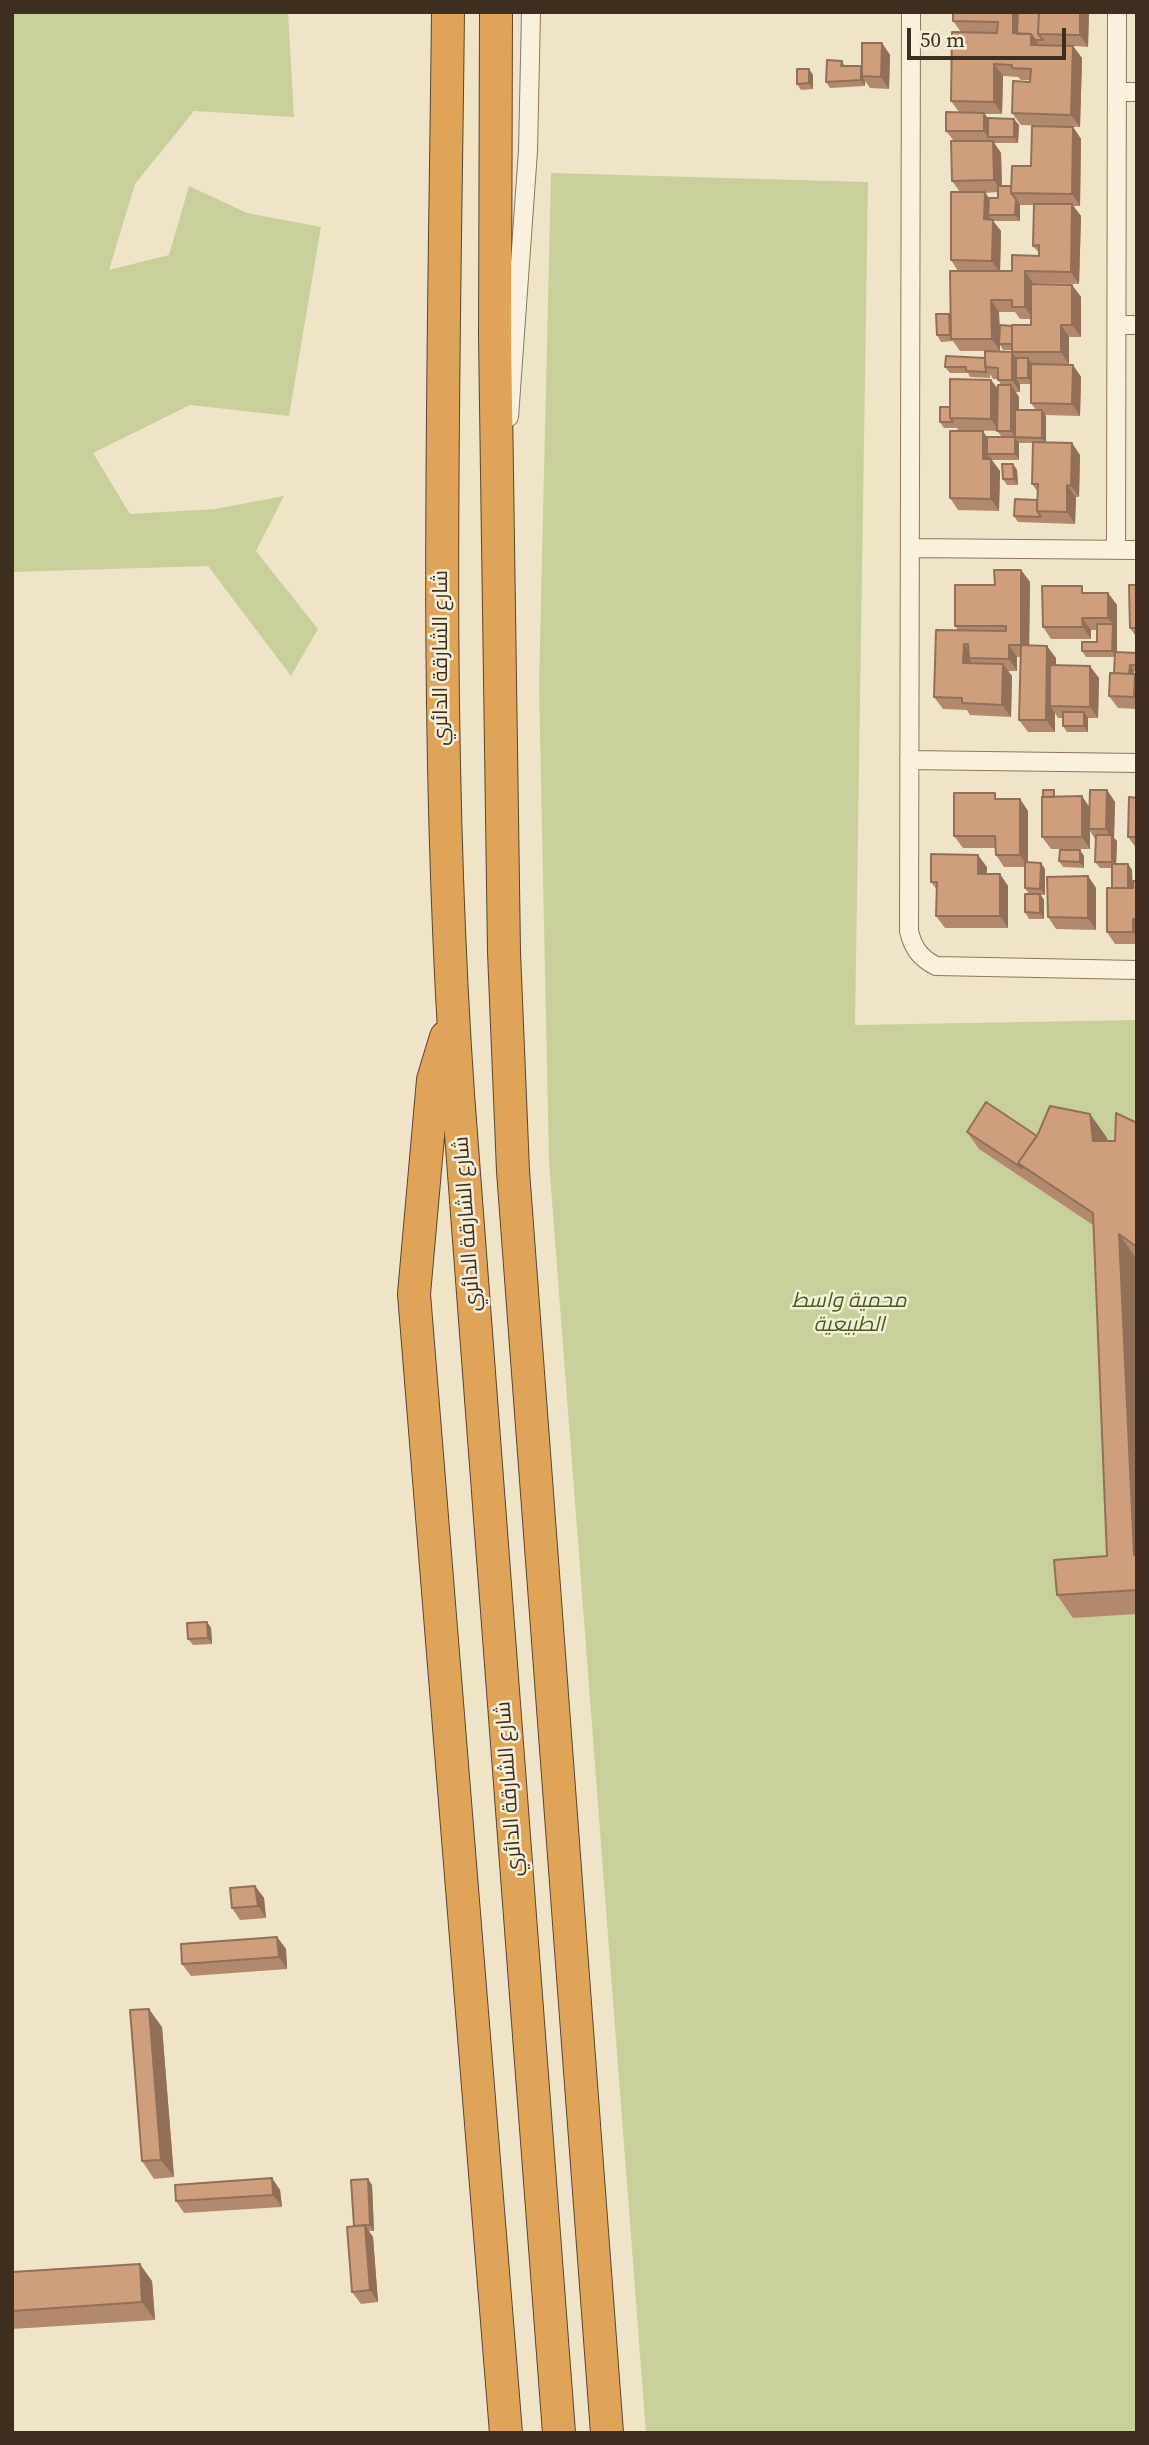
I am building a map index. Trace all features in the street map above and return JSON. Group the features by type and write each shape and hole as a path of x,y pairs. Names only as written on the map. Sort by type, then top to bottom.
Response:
{"highway":[{"name":"شارع الشارقة الدائري","path":"448,12 441,713 446,892 453,1019 559,2433"},
{"path":"496,12 495,337 504,952 513,1171 607,2433"},
{"path":"453,1019 433,1080 414,1294 506,2433"}],"street":[{"path":"498,486 510,408 528,151 531,12"},
{"path":"911,12 909,931 917,953 925,961 947,968 1137,970"},
{"path":"1116,550 1117,12"},
{"path":"1117,92 1137,92"},
{"path":"1116,325 1137,325"},
{"path":"910,548 1137,550"},
{"path":"909,760 1137,763"}],"green space":[{"path":"12,12 288,12 294,117 194,111 135,184 109,270 169,255 189,186 247,213 321,227 289,416 190,405 93,453 130,514 215,509 284,496 256,551 318,629 291,676 208,566 12,572"},
{"name":"محمية واسط الطبيعية","path":"551,173 868,182 855,1025 1137,1020 1137,2433 646,2433 549,1162 539,686"}],"building":[{"path":"953,12 1013,12 1013,33 1031,34 1031,45 1073,46 1071,115 1012,113 1013,81 1030,82 1031,69 1012,68 1012,65 994,64 994,102 951,101 952,32 997,33 998,22 953,21"},
{"path":"1018,12 1039,12 1038,34 1043,40 1035,40 1031,34 1017,34"},
{"path":"1039,12 1080,12 1080,35 1038,34"},
{"path":"862,43 882,43 881,77 862,76"},
{"path":"827,60 842,61 841,66 861,66 861,80 826,82"},
{"path":"797,69 809,69 809,83 797,84"},
{"path":"946,112 984,113 984,131 946,131"},
{"path":"988,118 1014,119 1014,137 988,137"},
{"path":"1032,126 1073,127 1072,194 1011,193 1012,166 1031,166"},
{"path":"951,141 993,141 994,180 952,181"},
{"path":"998,186 1011,186 1011,193 1016,199 1015,215 988,215 989,198 998,198"},
{"path":"951,192 985,192 984,219 993,220 992,261 951,260"},
{"path":"1034,204 1072,204 1071,272 1025,271 1025,307 1012,307 1012,300 991,300 992,339 951,339 950,271 1012,271 1012,255 1039,256 1039,245 1033,246"},
{"path":"1031,284 1072,285 1072,325 1061,325 1061,352 1012,352 1012,325 1031,325"},
{"path":"936,314 949,314 950,335 937,335"},
{"path":"1000,325 1012,326 1012,344 999,344"},
{"path":"985,351 1012,352 1012,380 998,380 998,368 985,367"},
{"path":"946,356 985,358 986,372 966,371 966,367 945,367"},
{"path":"1016,358 1028,358 1028,378 1016,378"},
{"path":"1031,364 1073,365 1072,404 1031,403"},
{"path":"950,379 991,380 991,419 950,418"},
{"path":"998,385 1011,385 1011,431 997,431"},
{"path":"940,407 950,407 950,418 953,422 940,422"},
{"path":"1015,410 1042,410 1042,438 1015,437"},
{"path":"950,431 983,431 983,459 991,459 991,499 950,498"},
{"path":"987,437 1015,437 1015,454 987,454"},
{"path":"1033,442 1072,443 1071,486 1067,485 1067,512 1037,511 1038,484 1032,484"},
{"path":"1002,464 1013,464 1014,479 1003,479"},
{"path":"1015,499 1037,500 1037,511 1041,517 1014,516"},
{"path":"994,570 1021,570 1021,645 1009,645 1009,659 969,658 968,644 964,644 963,663 1003,664 1002,705 962,703 962,698 934,697 936,630 1006,631 1006,626 955,626 955,585 995,585"},
{"path":"1129,585 1137,585 1137,628 1130,628"},
{"path":"1042,586 1082,586 1082,593 1108,593 1108,618 1082,618 1083,627 1043,627"},
{"path":"1097,624 1113,624 1112,651 1082,651 1082,642 1097,642"},
{"path":"1021,645 1047,646 1046,720 1019,720"},
{"path":"1115,652 1137,653 1137,665 1130,665 1129,674 1114,673"},
{"path":"1050,665 1090,666 1090,707 1050,706"},
{"path":"1110,673 1135,674 1134,697 1109,696"},
{"path":"1063,712 1084,712 1084,726 1063,726"},
{"path":"1043,790 1054,790 1054,797 1043,797"},
{"path":"1090,790 1107,790 1106,829 1089,829"},
{"path":"954,793 995,793 995,799 1020,799 1020,855 996,855 995,836 954,836"},
{"path":"1082,796 1082,837 1042,837 1042,797"},
{"path":"1129,797 1137,798 1137,837 1128,837"},
{"path":"1096,835 1112,835 1112,862 1095,862"},
{"path":"1060,850 1080,850 1080,862 1059,861"},
{"path":"931,854 978,855 978,874 1000,874 1000,916 936,916 937,882 931,882"},
{"path":"1025,862 1041,863 1040,889 1025,888"},
{"path":"1112,864 1128,864 1128,888 1112,888"},
{"path":"1088,876 1088,918 1048,917 1047,877"},
{"path":"1133,881 1137,881 1137,919 1133,919 1133,932 1107,932 1107,888 1133,888"},
{"path":"1025,894 1040,894 1040,913 1025,912"},
{"path":"986,1102 1037,1136 1018,1163 1022,1168 967,1132"},
{"path":"1050,1106 1090,1114 1093,1141 1115,1141 1116,1113 1137,1123 1137,1247 1119,1234 1137,1590 1057,1595 1054,1560 1107,1556 1093,1213 1018,1163 1038,1134"},
{"path":"207,1622 208,1638 188,1639 187,1623"},
{"path":"255,1886 258,1906 232,1908 230,1888"},
{"path":"277,1937 279,1957 182,1964 181,1944"},
{"path":"149,2009 161,2160 142,2161 130,2010"},
{"path":"272,2178 273,2195 176,2201 175,2185"},
{"path":"368,2179 370,2225 354,2226 351,2180"},
{"path":"365,2225 370,2290 352,2292 347,2227"},
{"path":"140,2264 142,2302 12,2311 12,2272"}]}
